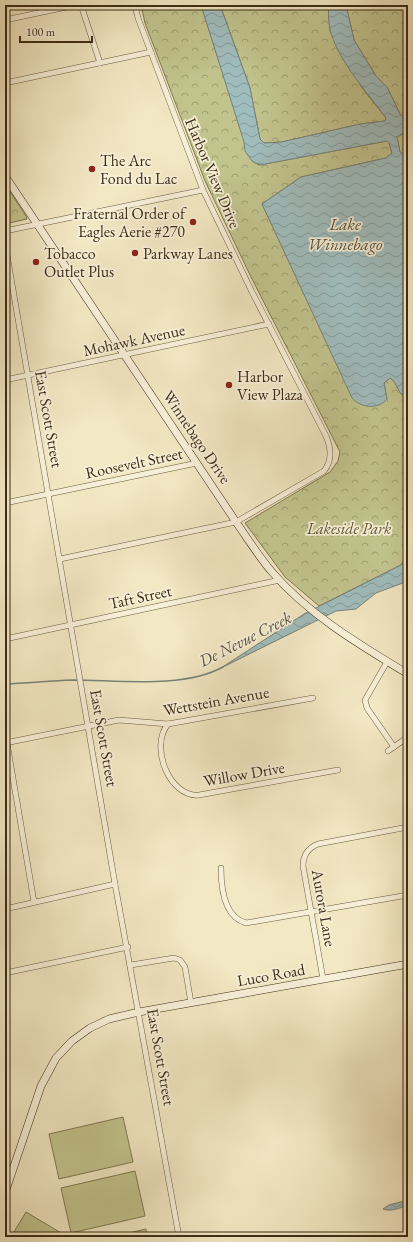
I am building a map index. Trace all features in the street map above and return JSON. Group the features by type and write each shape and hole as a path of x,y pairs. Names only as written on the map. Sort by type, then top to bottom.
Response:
{"main road":[{"name":"Winnebago Drive","path":"5,176 39,224 236,522 272,572 308,608 387,662 408,674"},
{"name":"Luco Road","path":"5,1193 41,1086 56,1058 74,1039 94,1026 113,1018 139,1012 408,964"}],"street":[{"path":"5,20 76,5"},
{"path":"81,5 100,63"},
{"name":"Harbor View Drive","path":"60,560 236,522 324,471 330,458 330,444 203,190 138,18 135,5"},
{"path":"5,83 151,52"},
{"path":"5,231 203,190"},
{"name":"East Scott Street","path":"5,243 88,726 179,1237"},
{"name":"Mohawk Avenue","path":"5,380 126,356 269,324"},
{"name":"Roosevelt Street","path":"5,504 197,463"},
{"name":"Taft Street","path":"5,639 280,580"},
{"path":"387,662 365,700 367,708 394,747"},
{"name":"Wettstein Avenue","path":"6,743 88,726 126,720 168,724 313,698"},
{"name":"Willow Drive","path":"168,724 162,735 161,762 179,788 189,795 199,795 338,770"},
{"path":"388,751 408,737"},
{"path":"6,743 34,902"},
{"name":"Aurora Lane","path":"323,980 303,866 305,855 310,848 321,843 408,827"},
{"path":"221,868 226,901 232,915 239,921 253,922 408,895"},
{"path":"5,909 116,884"},
{"path":"5,973 128,947"},
{"path":"131,965 173,958 180,960 185,966 191,1003"}],"green space":[{"name":"Lakeside Park","path":"141,5 201,5 252,161 259,165 387,141 392,153 386,158 301,177 262,204 338,366 387,399 384,383 390,378 403,395 408,394 408,554 401,565 319,606 285,577 245,523 330,472 338,461 340,452 251,277 205,181 145,23"},
{"path":"220,5 328,5 330,31 362,88 386,118 385,121 360,124 282,142 264,143 260,139 250,88"},
{"path":"346,5 408,5 408,113 401,116 387,87 376,76 354,40"},
{"path":"408,131 408,158 400,152 397,137"},
{"path":"5,184 26,216 27,219 5,224"},
{"path":"123,1117 133,1162 59,1179 49,1134"},
{"path":"135,1171 145,1216 71,1233 61,1188"},
{"path":"26,1212 66,1236 11,1237"},
{"path":"146,1229 147,1237 111,1237"}],"water":[{"name":"Lake Winnebago","path":"201,5 220,5 250,88 260,139 264,143 282,142 360,124 385,121 386,118 347,66 335,44 329,26 328,5 346,5 354,40 376,76 387,87 401,116 408,113 408,131 397,137 400,152 408,158 408,394 403,396 390,378 384,383 387,399 383,403 374,406 365,406 352,398 262,204 301,177 386,158 392,153 389,143 387,141 260,165 252,161 245,151 244,142"},
{"path":"408,554 408,581 376,593 356,609 336,611 221,668 304,614 401,565"},
{"path":"408,1200 408,1205 392,1210 383,1209 389,1205"}],"waterway":[{"name":"De Nevue Creek","path":"5,684 72,680 129,682 170,681 207,674 223,667"}],"place":[{"name":"The Arc Fond du Lac","path":"92,169"},
{"name":"Fraternal Order of Eagles Aerie #270","path":"193,222"},
{"name":"Parkway Lanes","path":"135,253"},
{"name":"Tobacco Outlet Plus","path":"36,262"},
{"name":"Harbor View Plaza","path":"229,385"}]}
